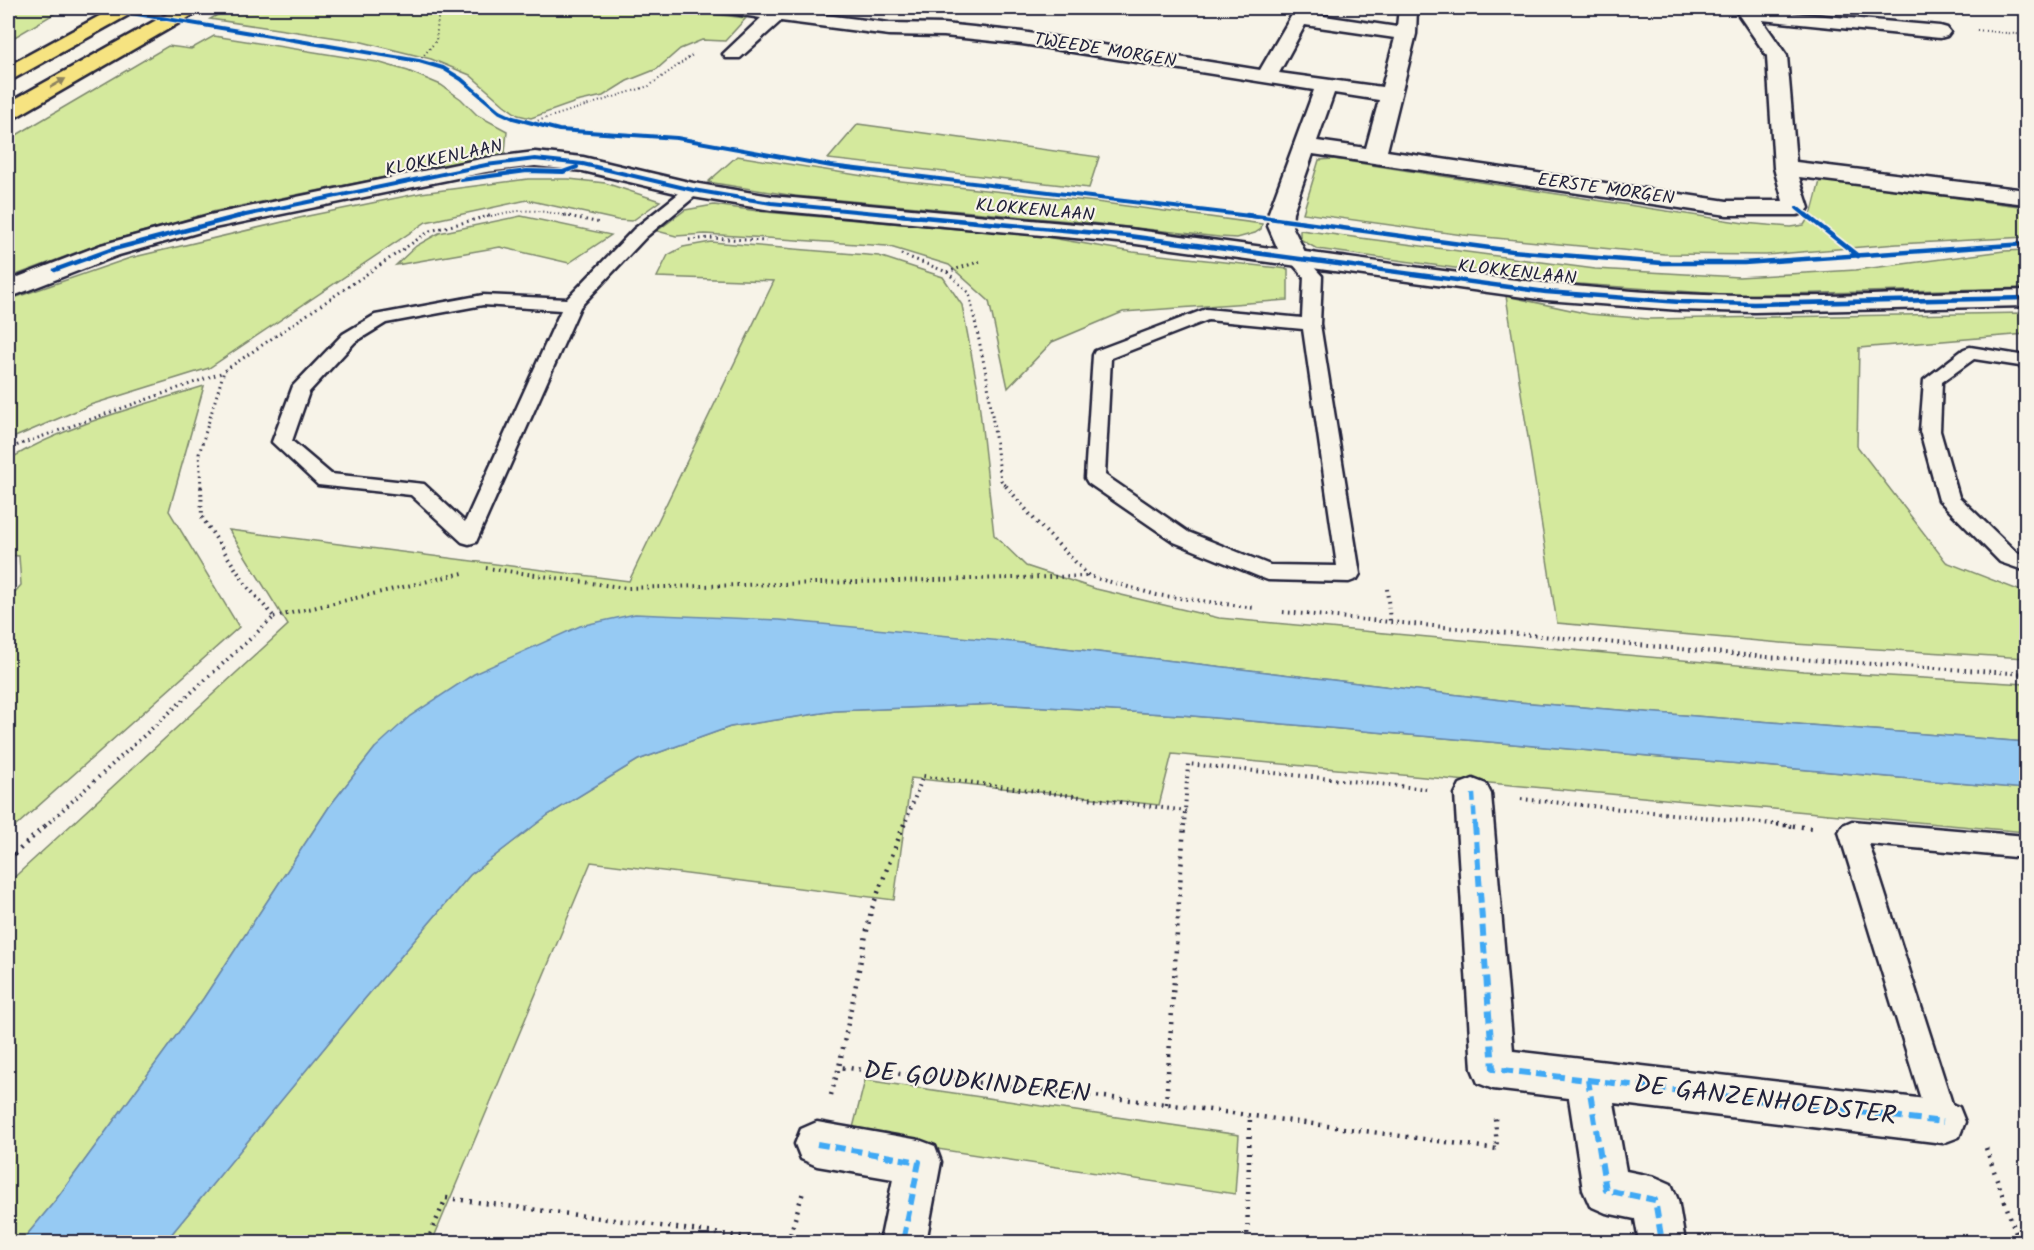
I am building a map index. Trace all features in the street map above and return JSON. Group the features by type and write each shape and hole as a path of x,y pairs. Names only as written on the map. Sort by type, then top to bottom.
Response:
{"highway":[{"path":"8,74 127,8"},
{"path":"8,112 191,8"}],"street":[{"name":"TWEEDE MORGEN","path":"730,8 889,29 950,23 1022,38 1390,95"},
{"path":"1306,146 1375,156 1406,34 1408,8"},
{"name":"EERSTE MORGEN","path":"1744,10 1940,32"},
{"name":"EERSTE MORGEN","path":"1375,156 1727,208 1797,208 1785,168 1777,56 1744,10"},
{"path":"1266,77 1303,13 1406,34"},
{"path":"733,54 776,15"},
{"path":"1294,256 1280,226 1280,220 1326,86"},
{"name":"KLOKKENLAAN","path":"8,290 110,250 210,222 486,165 526,159 583,164 693,190 771,203 1072,229 1294,256 1513,288 1680,302 1847,303 2026,298"},
{"path":"1785,168 2026,197"},
{"path":"1473,794 1493,1069"},
{"name":"DE GANZENHOEDSTER","path":"1493,1069 1943,1122"},
{"path":"1588,1080 1606,1191 1655,1200 1662,1242"},
{"path":"817,1144 919,1162 903,1242"}],"lane":[{"path":"572,305 483,300 381,319 349,338 300,390 282,442 325,480 417,489 469,537 572,305 640,233 693,190"},
{"path":"1294,256 1313,276 1311,324 1349,574 1268,572 1181,537 1095,478 1102,355 1206,314 1311,324"},
{"path":"2026,361 1970,353 1932,380 1930,431 1949,500 2008,556 2026,564"},
{"path":"1943,1122 1852,832 2026,847"}],"path":[{"path":"419,62 436,41 439,8"},
{"path":"1940,32 1954,27 2026,35"},
{"path":"530,124 649,86 697,52 733,54"},
{"path":"409,60 427,64"},
{"path":"530,124 549,128"},
{"path":"526,159 527,141 532,132 530,124"},
{"path":"640,233 679,241 710,238 766,241"},
{"path":"898,252 948,272 969,293 987,378 1002,480 1039,525 1089,576"},
{"path":"8,452 18,445 224,371"},
{"path":"469,537 496,542 485,568 626,588 1089,576 1157,595 1259,609"},
{"path":"274,617 474,571"},
{"path":"1282,612 1767,657 2026,674"},
{"path":"1493,1069 1497,1149 1166,1104 1188,764 1852,832"},
{"path":"1247,1242 1250,1116"},
{"path":"1943,1122 1979,1128 2019,1242"},
{"path":"427,1242 446,1198 784,1242"}],"green space":[{"path":"8,8 40,8 59,11 8,41"},
{"path":"230,8 658,8 746,18 725,41 702,40 680,49 657,69 627,81 603,96 576,102 531,118 518,115 470,75 431,59 358,41 210,19"},
{"path":"214,36 377,62 408,71 441,85 461,99 477,115 507,131 505,153 216,211 99,244 8,278 8,140 168,46 191,49"},
{"path":"858,124 1099,157 1089,188 828,159"},
{"path":"737,156 882,179 1096,202 1262,224 1261,229 1255,233 1237,238 1219,237 795,196 708,182"},
{"path":"1333,159 1744,223 1790,227 1804,225 1812,212 1820,181 1829,181 2026,207 2026,237 1897,244 1766,255 1664,254 1463,235 1303,213 1319,160"},
{"path":"528,179 569,179 605,183 660,201 632,221 617,220 527,200 426,222 209,368 90,405 8,440 8,300 130,258 308,216 421,193"},
{"path":"714,205 765,212 1040,236 1133,252 1288,269 1288,300 1123,312 1052,342 1008,388 989,301 949,265 887,246 705,234 676,236 657,231 685,210"},
{"path":"521,216 611,235 569,263 500,247 396,265 416,246 439,233"},
{"path":"1300,230 1595,269 1739,277 1856,270 2026,250 2026,288 1736,295 1564,283 1317,249 1300,239"},
{"path":"711,242 879,256 943,277 962,305 977,384 994,535 1026,566 1096,589 1219,618 1803,671 2026,684 2026,742 1518,702 1013,642 375,748 329,807 203,999 55,1201 21,1242 8,1242 8,883 288,625 229,530 629,581 774,281 657,277 668,255 683,247"},
{"path":"1506,296 1589,314 1649,319 2026,313 2026,334 1859,348 1857,446 1946,562 2026,593 2026,658 1794,644 1557,623"},
{"path":"204,386 169,511 239,627 8,833 8,600 21,585 19,556 8,555 8,460 79,426"},
{"path":"998,704 1181,715 2026,789 2026,832 1172,754 1159,805 911,778 894,900 591,862 432,1242 165,1242 362,1002 470,875 548,815 638,760 730,727 835,711"},
{"path":"865,1080 1239,1135 1235,1194 851,1136"}],"water":[{"path":"635,614 779,620 1013,642 1518,702 2026,742 2026,789 1181,715 998,704 835,711 730,727 638,760 548,815 470,875 362,1002 165,1242 21,1242 55,1201 203,999 329,807 375,748 410,716 474,674 580,626"}],"marked path":[{"path":"1473,794 1493,1069 1588,1080 1606,1190 1655,1200 1662,1242"},
{"path":"1588,1080 1943,1122"},
{"path":"817,1144 919,1162 903,1242"}],"cycle path":[{"path":"101,8 419,61 443,68 461,79 500,112 513,118 559,130 677,138 831,166 1150,202 1512,251 1662,263 1744,263 2026,244"},
{"path":"55,270 110,250 210,222 486,165 535,159 583,164 693,190 771,203 1129,236 1546,292 1680,302 1754,304 2026,298"},
{"path":"461,180 527,171 563,172 577,167"},
{"path":"1797,208 1858,256"}]}
